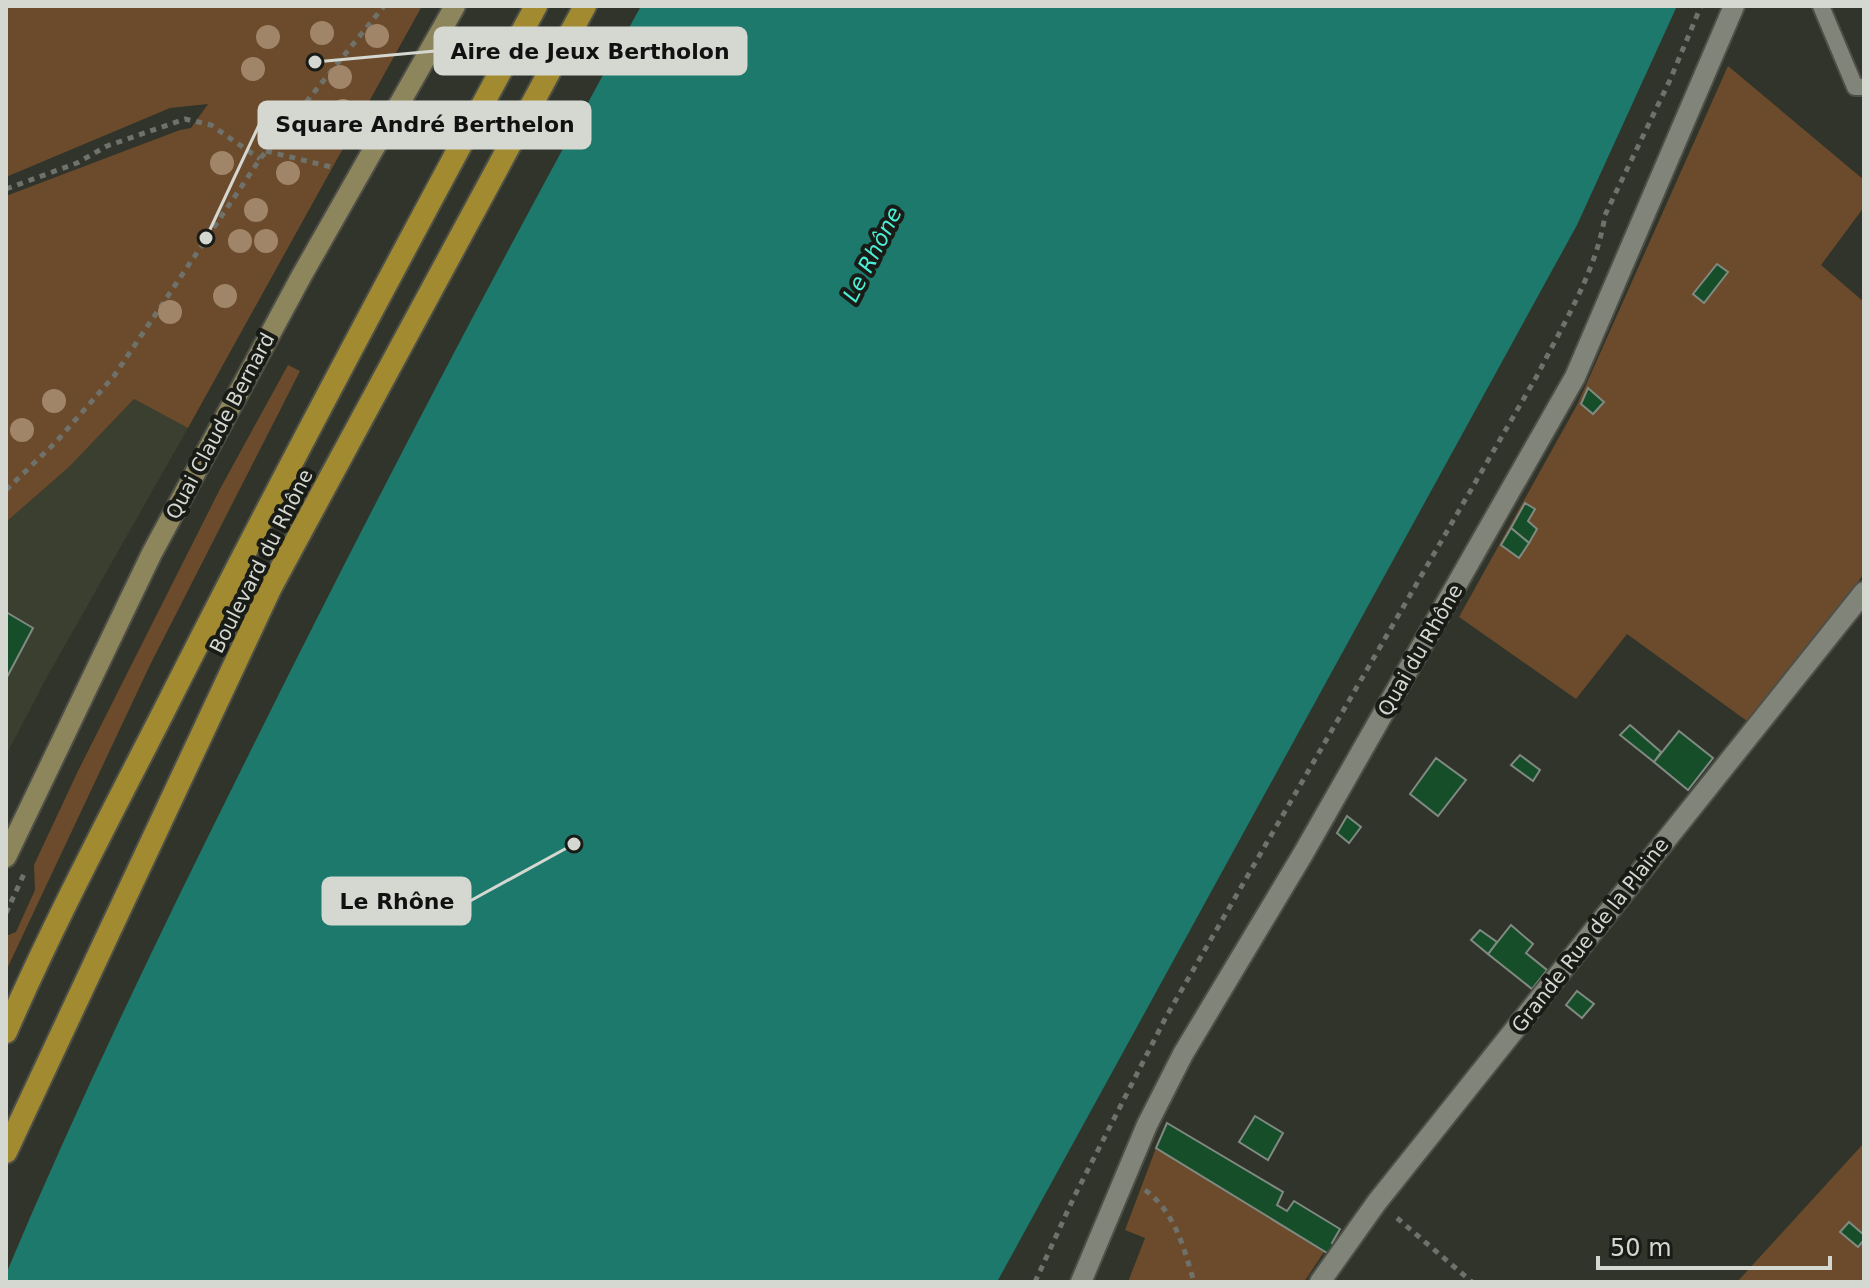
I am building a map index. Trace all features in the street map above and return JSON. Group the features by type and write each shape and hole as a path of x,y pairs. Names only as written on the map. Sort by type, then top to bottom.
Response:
{"highway":[{"name":"Boulevard du Rhône","path":"6,1032 36,963 205,628 383,288 536,6"},
{"name":"Boulevard du Rhône","path":"6,1152 271,587 585,6"}],"main road":[{"name":"Quai Claude Bernard","path":"6,857 152,553 359,174 455,6"}],"street":[{"name":"Quai du Rhône","path":"1081,1282 1125,1174 1183,1054 1311,840 1568,389 1734,6"},
{"name":"Grande Rue de la Plaine","path":"1320,1282 1377,1202 1864,592"}],"lane":[{"path":"1821,6 1855,87 1864,87"}],"path":[{"path":"6,490 56,442 114,376 260,159 384,6"},
{"path":"1035,1282 1074,1197 1166,1017 1538,374 1571,309 1602,237 1605,215 1670,80 1701,6"},
{"path":"6,189 77,163 107,146 185,119 211,125 260,159"},
{"path":"266,151 359,174"},
{"path":"6,913 31,861"},
{"path":"1125,1174 1159,1200 1180,1237 1194,1282"},
{"path":"1377,1202 1472,1282"}],"shaded area":[{"path":"6,6 422,6 188,428 134,399 69,467 6,522 6,196 191,128 208,104 170,108 6,177"},
{"path":"1728,66 1864,180 1864,207 1821,265 1864,302 1864,574 1747,721 1627,634 1576,699 1459,617 1577,405"},
{"path":"288,365 300,371 150,665 6,971 6,936 16,932 35,890 34,865 220,489"},
{"path":"134,399 188,428 6,755 6,522 69,467"},
{"path":"1864,1143 1864,1282 1737,1282"},
{"path":"1156,1148 1324,1252 1304,1282 1128,1282 1145,1238 1125,1230"}],"water":[{"path":"641,6 1677,6 1577,225 997,1282 6,1282 6,1274 98,1066 229,794 448,364"}],"building":[{"path":"1717,264 1728,272 1704,303 1693,294"},
{"path":"1588,388 1604,402 1593,414 1581,404"},
{"path":"1525,503 1535,509 1528,521 1537,529 1529,543 1511,528"},
{"path":"1511,528 1529,543 1519,558 1501,545"},
{"path":"6,612 33,628 6,679"},
{"path":"1630,725 1661,752 1654,762 1620,735"},
{"path":"1679,731 1713,758 1688,790 1654,762"},
{"path":"1520,755 1540,770 1533,781 1511,765"},
{"path":"1436,758 1466,780 1438,816 1410,794"},
{"path":"1347,816 1361,827 1349,843 1337,833"},
{"path":"1511,925 1533,944 1526,953 1547,970 1532,989 1488,954"},
{"path":"1480,930 1497,942 1488,954 1471,940"},
{"path":"1577,991 1594,1004 1582,1018 1566,1005"},
{"path":"1255,1116 1283,1133 1268,1160 1239,1142"},
{"path":"1167,1123 1283,1192 1277,1205 1287,1211 1294,1201 1340,1229 1332,1243 1336,1246 1332,1256 1156,1148"},
{"path":"1849,1222 1864,1235 1858,1247 1840,1232"}],"place":[{"name":"Aire de Jeux Bertholon","path":"315,62"},
{"name":"Square André Berthelon","path":"206,238"},
{"name":"Le Rhône","path":"574,844"}]}
